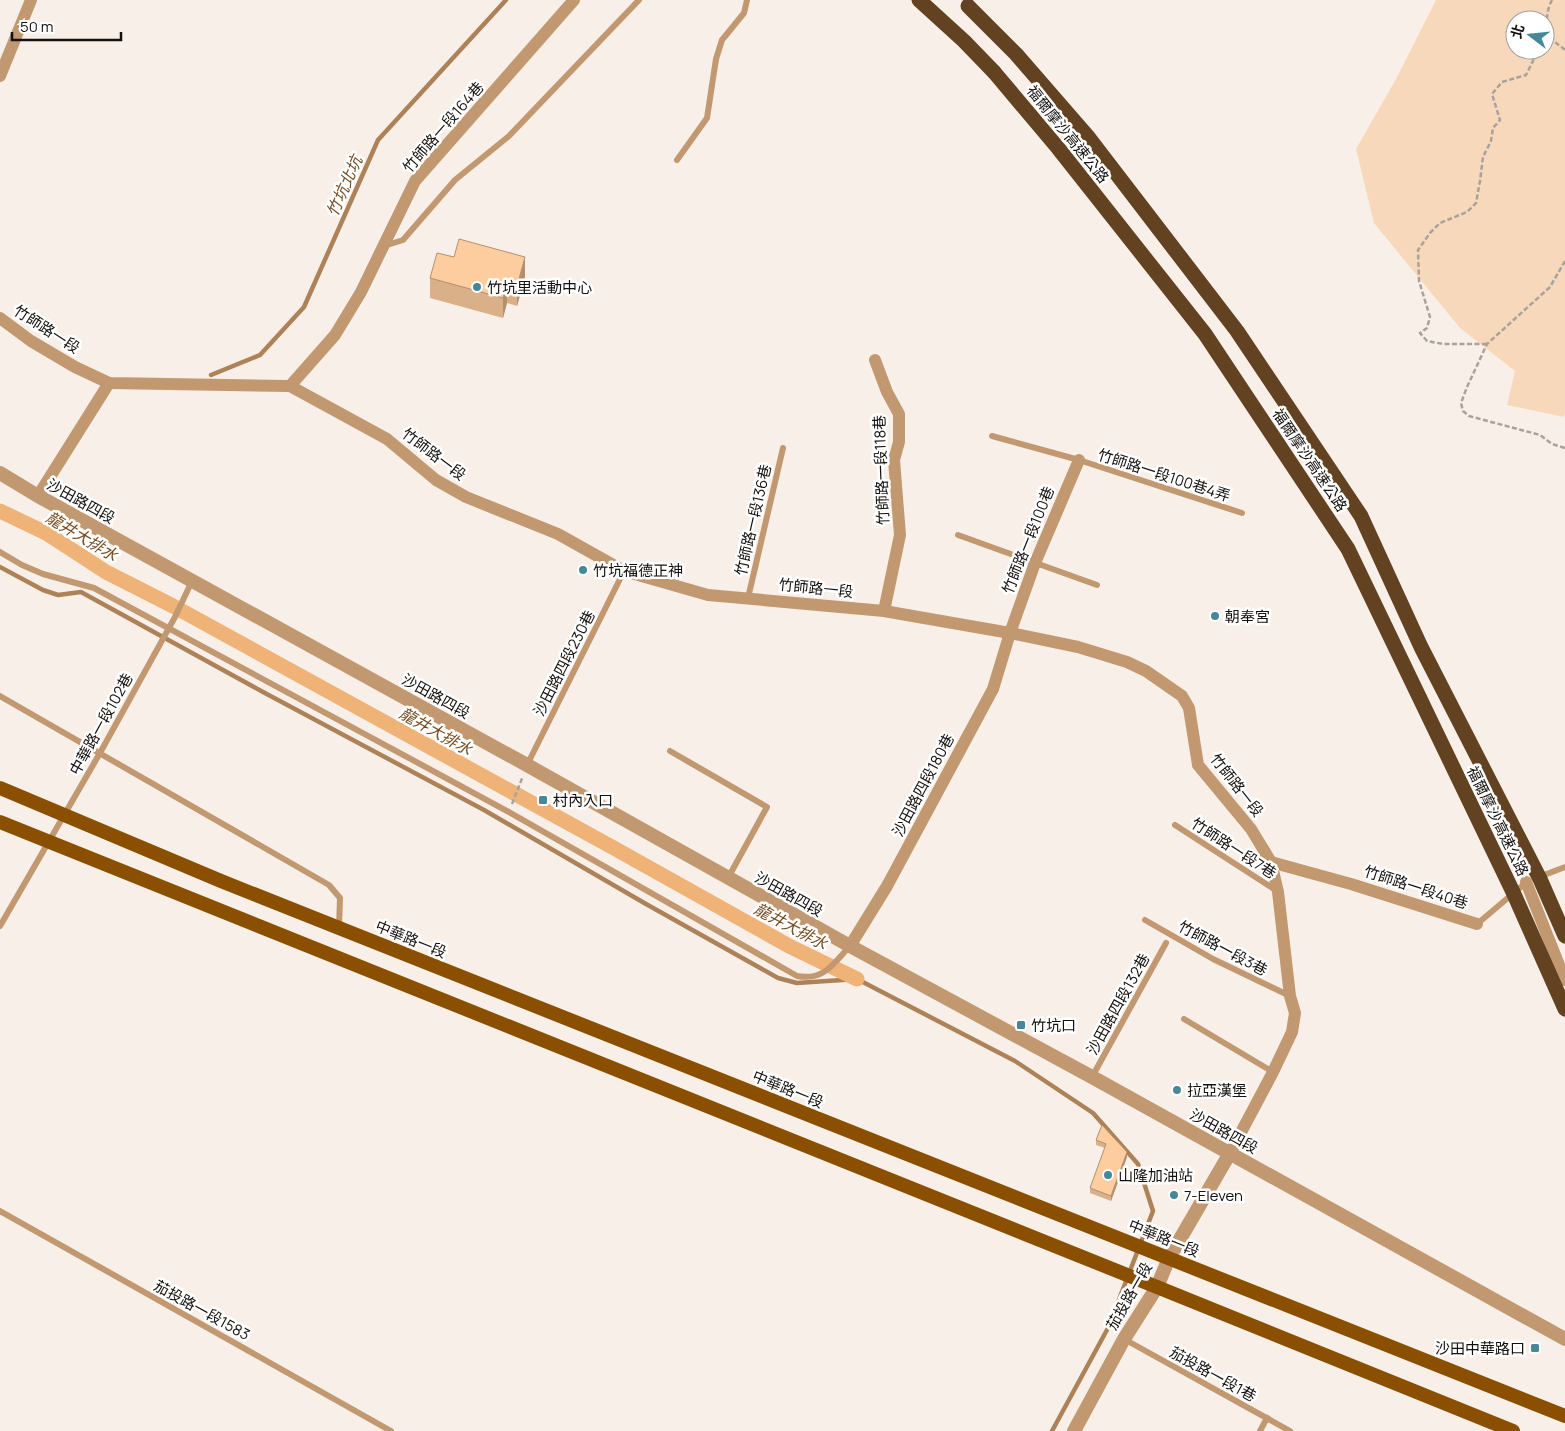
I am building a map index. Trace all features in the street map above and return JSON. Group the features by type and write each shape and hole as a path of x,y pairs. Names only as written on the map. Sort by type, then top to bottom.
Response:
{"highway":[{"name":"福爾摩沙高速公路","path":"919,0 964,41 1026,110 1198,326 1348,549 1514,892 1565,1009"},
{"name":"福爾摩沙高速公路","path":"962,0 1016,54 1089,138 1237,331 1361,516 1421,647 1540,879 1565,936"}],"main road":[{"name":"中華路一段","path":"0,788 339,928 1565,1416"},
{"path":"0,822 1512,1431"}],"street":[{"path":"0,76 31,0"},
{"name":"竹師路一段164巷","path":"290,386 335,335 361,292 416,181 574,0"},
{"name":"竹師路一段","path":"0,318 31,342 108,383 290,386 387,439 436,480 466,497 558,534 624,571 708,595 884,611 1010,633 1078,647 1127,662 1146,671 1182,696 1189,708 1198,765 1251,829 1271,862 1278,892 1290,996 1295,1013 1292,1032 1230,1153"},
{"name":"竹師路一段118巷","path":"874,360 887,392 899,414 899,442 894,460 900,535 884,611"},
{"path":"38,496 108,383"},
{"name":"竹師路一段100巷","path":"1010,633 1035,564 1079,460"},
{"name":"沙田路四段","path":"0,473 524,771 728,878 1565,1339"},
{"name":"沙田路四段180巷","path":"850,946 887,886 993,689 1010,633"},
{"name":"竹師路一段40巷","path":"1271,862 1351,884 1477,924"},
{"path":"1526,882 1565,980"},
{"name":"茄投路一段","path":"1074,1431 1124,1339 1157,1287 1169,1258 1230,1153"}],"lane":[{"path":"383,246 403,240 455,180 509,136 639,0"},
{"path":"677,160 707,118 716,59 722,40 744,14 747,0"},
{"name":"竹師路一段100巷4弄","path":"992,436 1079,460 1242,514"},
{"name":"竹師路一段136巷","path":"748,598 783,448"},
{"path":"958,534 1035,564 1097,585"},
{"path":"0,552 22,565 43,574 94,588 509,812 797,976 808,978 818,976 828,969 850,946"},
{"name":"沙田路四段230巷","path":"524,771 624,571"},
{"name":"中華路一段102巷","path":"0,926 100,753 175,616 192,581"},
{"path":"0,696 329,885 340,898 339,928"},
{"path":"670,751 766,807 728,878"},
{"name":"竹師路一段7巷","path":"1175,825 1278,892"},
{"name":"竹師路一段40巷","path":"1477,924 1526,882 1565,867"},
{"name":"竹師路一段3巷","path":"1145,920 1213,959 1290,996"},
{"name":"沙田路四段132巷","path":"1092,1077 1166,944"},
{"path":"1184,1019 1273,1072"},
{"name":"茄投路一段1583","path":"0,1211 391,1431"},
{"name":"茄投路一段1巷","path":"1124,1339 1290,1431"},
{"path":"1260,1431 1268,1418"}],"path":[{"path":"1555,42 1565,50"},
{"path":"1487,344 1427,342 1420,333 1427,328 1430,317 1419,281 1418,250 1440,223 1467,212 1476,203 1482,157 1491,140 1493,128 1500,120 1492,94 1502,82 1526,75 1533,60"},
{"path":"1565,261 1550,287 1487,344 1461,403 1463,411 1470,416 1540,435 1552,444 1565,448"},
{"path":"511,806 524,771"}],"shaded area":[{"path":"1436,0 1565,0 1564,417 1507,405 1515,371 1460,328 1374,223 1356,149 1396,79"}],"building":[{"path":"459,239 525,257 517,286 507,283 503,298 430,278 437,253 454,257"},
{"name":"山隆加油站","path":"1102,1125 1127,1152 1111,1196 1090,1188 1106,1144 1096,1140"}],"waterway":[{"name":"竹坑北坑","path":"211,375 260,355 304,307 378,140 506,0"},
{"name":"龍井大排水","path":"0,511 46,533 106,572 173,606 789,946 857,979"},
{"path":"0,567 43,590 58,595 81,592 484,810 778,978 797,983 857,979 1015,1061 1093,1113 1138,1164 1153,1211 1108,1328 1052,1431"}],"place":[{"name":"竹坑里活動中心","path":"477,287"},
{"name":"竹坑福德正神","path":"583,570"},
{"name":"朝奉宮","path":"1215,616"},
{"name":"村內入口","path":"543,800"},
{"name":"竹坑口","path":"1021,1025"},
{"name":"拉亞漢堡","path":"1177,1090"},
{"name":"山隆加油站","path":"1108,1175"},
{"name":"7-Eleven","path":"1174,1195"},
{"name":"沙田中華路口","path":"1535,1348"}]}
